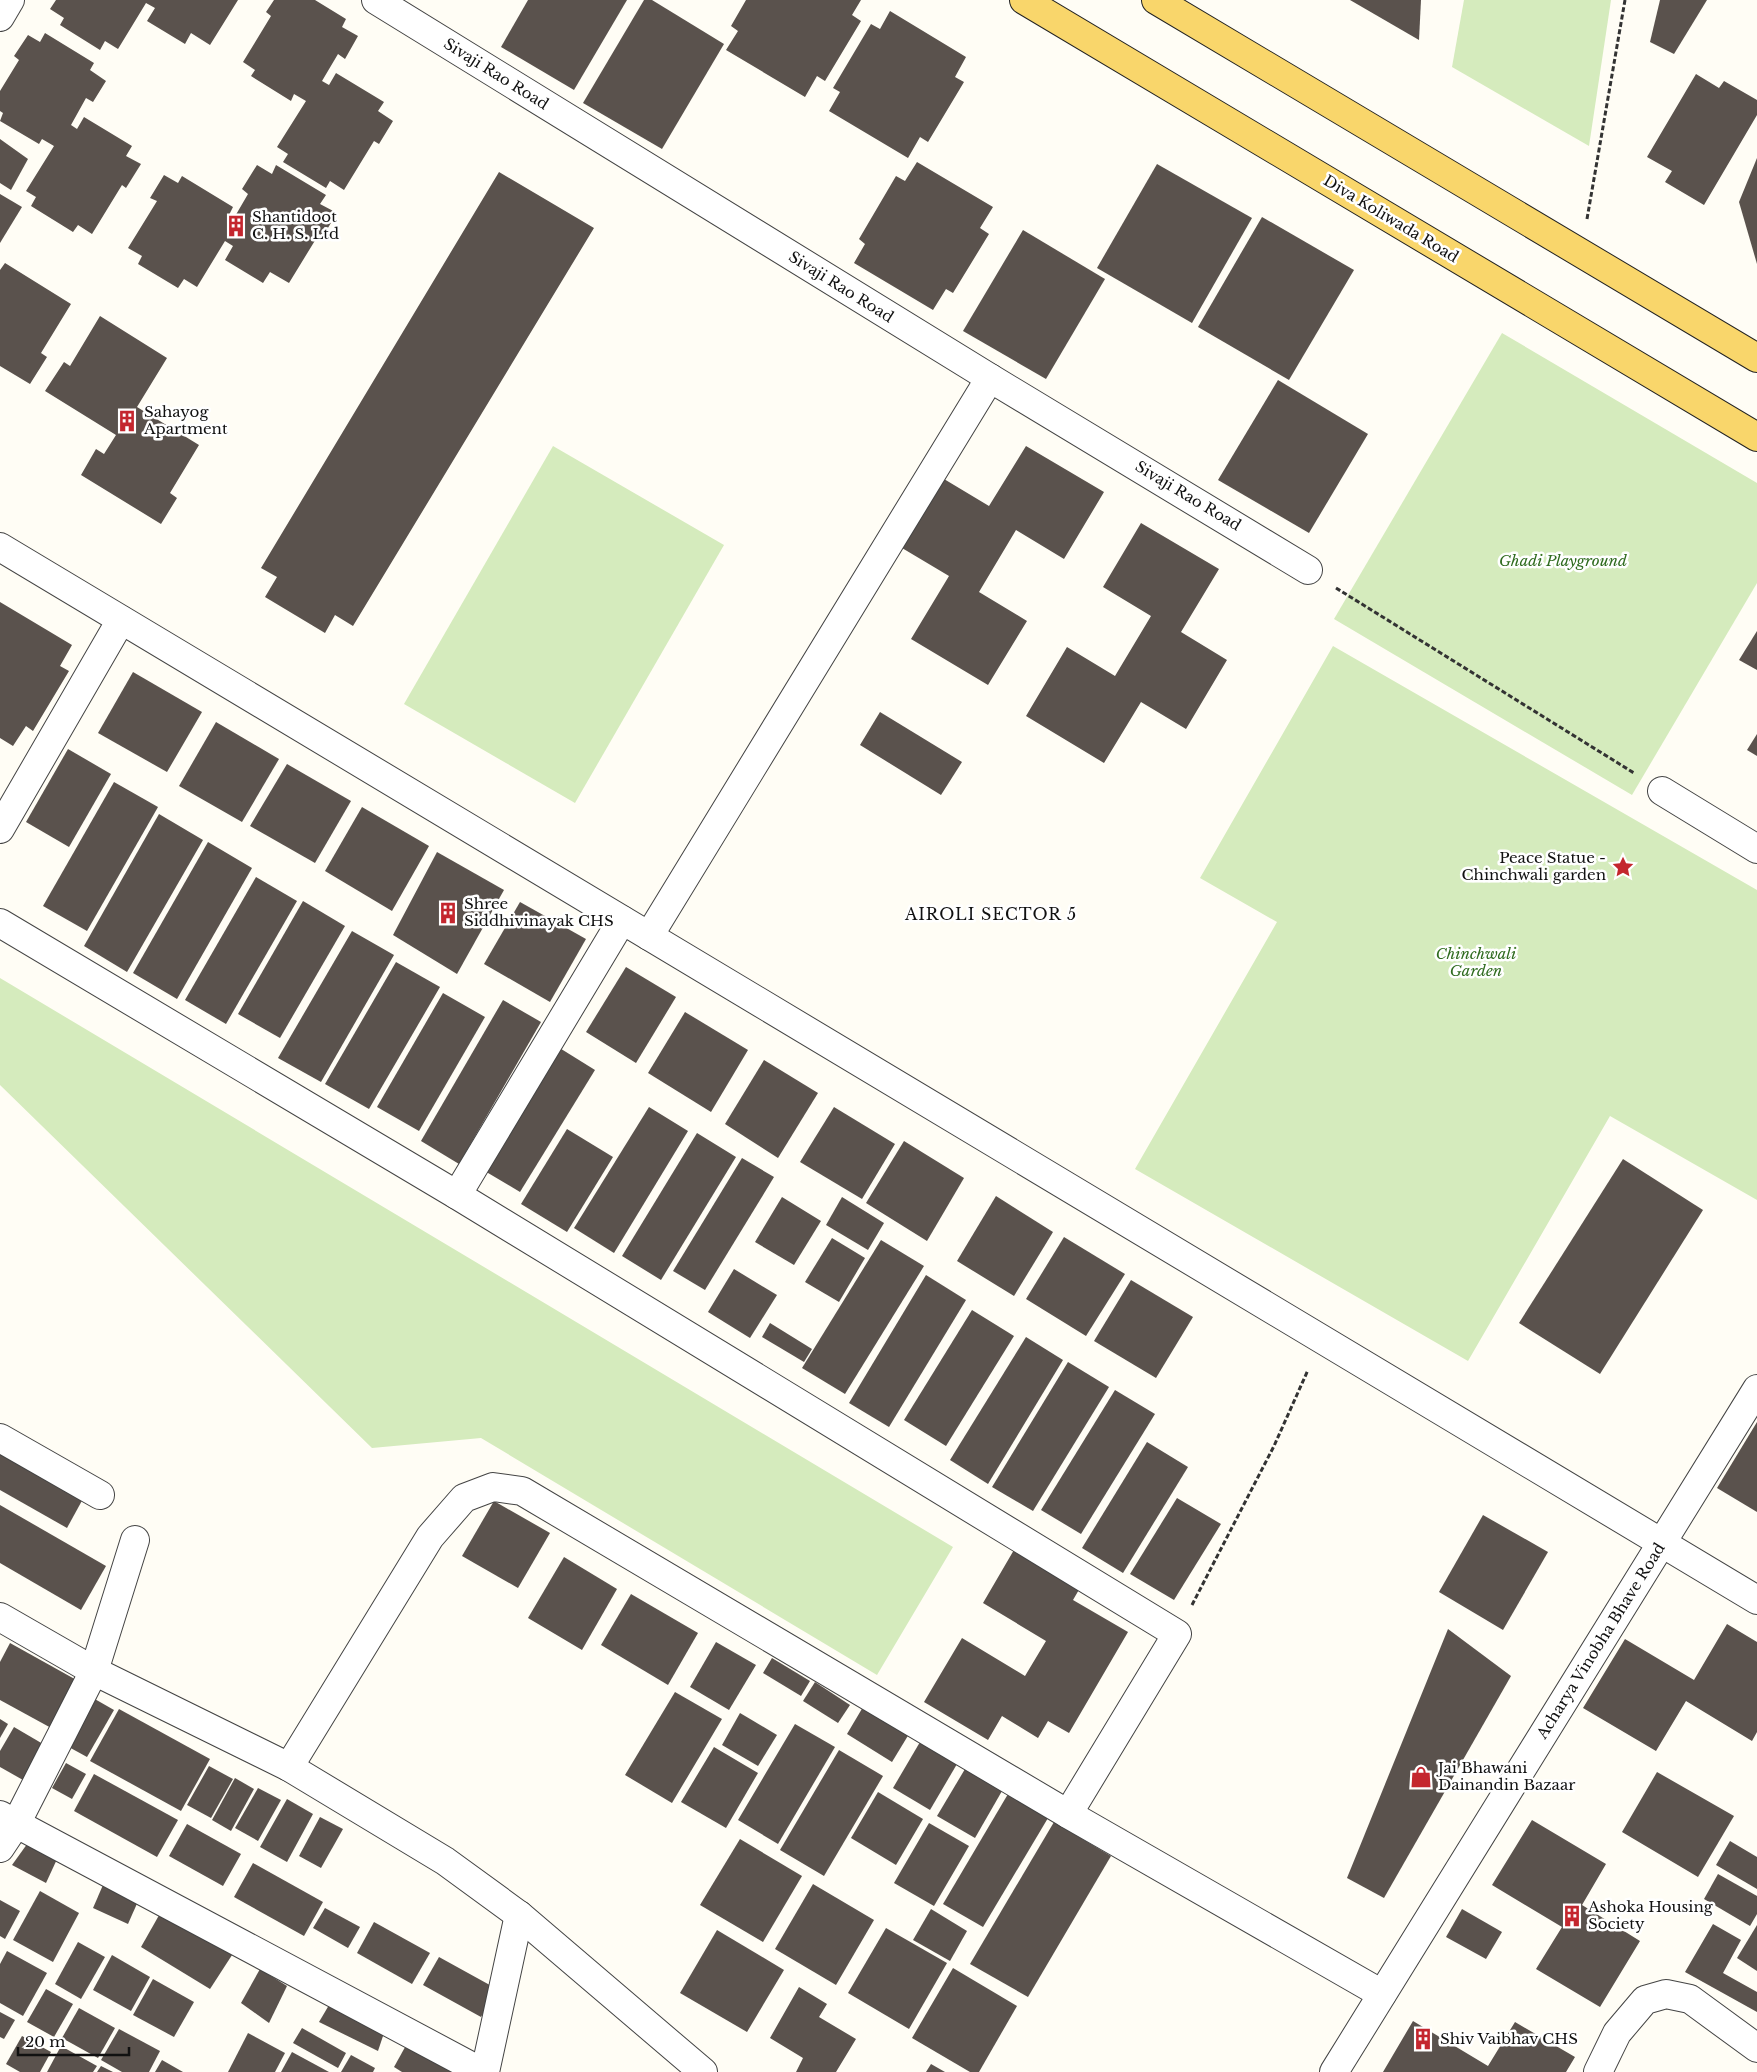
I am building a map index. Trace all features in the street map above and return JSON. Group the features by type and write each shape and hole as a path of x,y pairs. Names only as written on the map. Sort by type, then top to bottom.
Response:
{"main road":[{"name":"Diva Koliwada Road","path":"1024,0 1757,437"},
{"path":"1156,0 1757,358"}],"street":[{"path":"0,17 10,0"},
{"name":"Sivaji Rao Road","path":"376,0 990,378 1308,570"},
{"path":"649,936 990,378"},
{"path":"0,547 1757,1600"},
{"path":"0,829 121,620"},
{"path":"1662,791 1757,849"},
{"path":"458,1195 622,920"},
{"path":"0,923 458,1195 1177,1634 1068,1814"},
{"name":"Acharya Vinobha Bhave Road","path":"1334,2072 1757,1389"},
{"path":"0,1438 100,1495"},
{"path":"289,1767 430,1537 464,1498 492,1487 522,1491 1068,1814 1382,1994"},
{"path":"0,1848 8,1820 94,1671 135,1540"},
{"path":"0,1617 94,1671 289,1767 444,1861 519,1915 703,2072"},
{"path":"8,1820 483,2072 519,1915"},
{"path":"1598,2072 1617,2033 1645,2000 1666,1994 1690,1999 1757,2048"}],"path":[{"path":"1581,253 1625,0"},
{"path":"1308,570 1662,791"},
{"path":"1177,1634 1274,1446 1322,1339"}],"green space":[{"path":"1464,0 1611,0 1589,146 1452,67"},
{"name":"Ghadi Playground","path":"1502,333 1757,483 1757,583 1632,795 1334,619"},
{"path":"553,446 724,545 575,803 404,704"},
{"name":"Chinchwali Garden","path":"1333,646 1757,890 1757,1200 1610,1116 1468,1361 1135,1169 1277,922 1200,878"},
{"path":"0,978 953,1547 877,1675 481,1438 372,1448 0,1085"}],"building":[{"path":"56,0 238,0 210,45 191,33 185,44 147,21 155,8 146,3 118,49 105,41 100,50 60,25 64,18 50,9"},
{"name":"Shantidoot C. H. S. Ltd","path":"274,0 315,0 346,19 342,27 358,36 345,59 338,54 322,81 329,85 336,73 384,102 378,111 393,121 379,144 374,141 344,190 330,181 326,188 283,162 288,154 277,147 306,101 294,94 291,101 251,76 255,70 243,62 271,16 266,12"},
{"path":"528,0 627,0 574,90 501,47"},
{"path":"644,0 652,0 724,44 662,149 583,103"},
{"path":"746,0 861,0 852,15 861,21 825,81 817,76 805,97 726,50 738,31 731,26"},
{"path":"1350,0 1421,0 1419,40"},
{"path":"1660,0 1707,0 1674,54 1650,42"},
{"path":"890,11 966,57 955,77 964,82 928,142 920,137 908,158 829,111 840,92 833,88 871,24 880,29"},
{"path":"45,33 94,63 90,70 106,81 93,102 86,98 71,125 77,129 84,117 132,146 126,156 141,164 126,188 122,185 92,234 78,225 73,232 31,206 36,197 26,191 54,146 42,139 39,144 0,121 3,113 0,111 0,91 19,60 14,56 28,35 40,42"},
{"path":"1696,74 1719,88 1724,81 1757,100 1757,115 1704,205 1665,182 1672,171 1647,157"},
{"path":"0,139 28,159 11,190 0,183"},
{"path":"1757,158 1757,264 1739,202"},
{"path":"917,162 993,207 980,228 989,234 953,293 946,289 933,310 854,263 865,244 859,239 896,176 905,181"},
{"path":"1157,164 1252,218 1192,323 1097,268"},
{"name":"Shantidoot C. H. S. Ltd","path":"257,165 272,174 276,165 326,195 320,204 337,213 323,236 319,234 289,283 270,272 263,283 225,260 233,246 225,241 197,287 184,279 178,288 138,264 142,256 128,248 157,201 150,198 164,175 178,183 182,176 233,207 229,215 234,218 248,194 242,189"},
{"path":"499,172 594,228 353,626 335,615 325,633 265,597 277,577 261,568"},
{"path":"0,194 22,207 0,243"},
{"path":"1262,217 1354,270 1289,380 1198,327"},
{"path":"1023,230 1105,279 1046,379 963,331"},
{"path":"5,263 71,304 41,353 47,357 30,384 0,366 0,270"},
{"name":"Sahayog Apartment","path":"100,316 167,358 137,407 199,445 170,493 177,498 161,524 81,475 96,449 104,454 116,435 45,391 64,362 70,366"},
{"path":"1278,380 1368,434 1309,533 1218,480"},
{"path":"1026,446 1104,492 1064,559 1016,530 979,592 1027,621 988,685 911,639 949,576 902,548 944,479 989,506"},
{"path":"1141,523 1219,569 1181,632 1227,660 1186,729 1141,702 1104,763 1026,716 1067,647 1115,676 1151,616 1103,587"},
{"path":"0,602 72,645 60,666 69,671 33,731 26,726 13,746 0,738"},
{"path":"1757,631 1757,670 1739,660"},
{"path":"133,672 202,712 167,772 98,733"},
{"path":"880,712 962,762 941,795 860,745"},
{"path":"216,722 279,759 242,822 179,786"},
{"path":"1757,734 1757,756 1747,750"},
{"path":"68,749 111,774 69,847 26,822"},
{"path":"287,764 351,801 315,863 250,826"},
{"path":"114,782 158,807 87,931 43,906"},
{"path":"362,807 429,846 392,911 325,871"},
{"path":"159,814 203,840 127,972 84,946"},
{"path":"208,842 252,868 177,999 133,973"},
{"name":"Shree Siddhivinayak CHS","path":"437,852 504,890 457,974 393,935"},
{"path":"256,877 297,901 226,1024 185,1000"},
{"path":"303,901 345,926 280,1038 238,1014"},
{"name":"Shree Siddhivinayak CHS","path":"520,902 586,939 550,1002 484,964"},
{"path":"352,931 394,955 321,1082 278,1058"},
{"path":"396,962 440,987 369,1109 325,1084"},
{"path":"626,967 676,997 636,1063 586,1032"},
{"path":"443,993 485,1017 419,1131 377,1107"},
{"path":"503,1000 541,1022 459,1164 421,1141"},
{"path":"685,1012 748,1050 711,1112 648,1073"},
{"path":"558,1047 595,1070 520,1192 483,1170"},
{"path":"764,1060 818,1093 778,1158 725,1124"},
{"path":"649,1107 688,1131 614,1253 574,1228"},
{"path":"834,1107 895,1144 862,1199 800,1162"},
{"path":"567,1129 613,1157 567,1232 521,1204"},
{"path":"697,1133 736,1157 661,1280 622,1256"},
{"path":"904,1141 964,1178 927,1241 866,1203"},
{"path":"742,1158 774,1177 705,1290 673,1271"},
{"path":"1623,1159 1703,1210 1600,1374 1519,1323"},
{"path":"996,1196 1053,1232 1014,1296 957,1261"},
{"path":"782,1197 821,1221 794,1265 755,1242"},
{"path":"842,1197 884,1223 868,1250 826,1225"},
{"path":"1064,1237 1125,1274 1086,1336 1026,1299"},
{"path":"832,1238 865,1258 839,1302 805,1282"},
{"path":"881,1240 924,1266 845,1394 802,1368"},
{"path":"734,1269 777,1295 750,1338 708,1312"},
{"path":"926,1275 966,1300 889,1427 849,1403"},
{"path":"1131,1280 1193,1317 1156,1378 1094,1341"},
{"path":"972,1310 1014,1336 946,1446 904,1420"},
{"path":"770,1323 812,1349 804,1362 762,1337"},
{"path":"1026,1337 1063,1360 988,1484 950,1460"},
{"path":"1068,1362 1109,1387 1033,1511 992,1487"},
{"path":"1115,1390 1155,1414 1081,1534 1041,1510"},
{"path":"1757,1422 1757,1512 1717,1488"},
{"path":"1147,1442 1188,1467 1123,1573 1082,1548"},
{"path":"0,1449 84,1497 67,1528 0,1490"},
{"path":"1177,1498 1221,1524 1174,1600 1130,1574"},
{"path":"494,1501 550,1533 518,1588 462,1556"},
{"path":"0,1505 106,1566 81,1610 0,1563"},
{"path":"1483,1515 1548,1552 1503,1630 1439,1592"},
{"path":"1018,1543 1084,1581 1073,1600 1128,1632 1069,1733 1048,1721 1038,1738 1002,1716 988,1740 924,1702 962,1638 1025,1676 1046,1641 983,1603"},
{"path":"564,1557 617,1589 582,1650 528,1618"},
{"path":"631,1594 698,1633 668,1685 601,1645"},
{"path":"1727,1624 1757,1642 1757,1732 1752,1741 1686,1701 1656,1751 1583,1708 1625,1639 1694,1680"},
{"name":"Jai Bhawani Dainandin Bazaar","path":"1448,1629 1511,1676 1384,1898 1347,1878"},
{"path":"716,1642 756,1665 729,1710 690,1687"},
{"path":"10,1643 80,1682 53,1729 0,1700 0,1662"},
{"path":"772,1658 810,1681 801,1696 763,1673"},
{"path":"815,1682 850,1705 838,1723 803,1701"},
{"path":"675,1692 722,1719 672,1803 625,1775"},
{"path":"93,1698 114,1710 87,1757 67,1746"},
{"path":"863,1707 909,1734 892,1762 847,1734"},
{"path":"119,1709 210,1759 181,1811 90,1761"},
{"path":"740,1713 777,1735 758,1766 722,1745"},
{"path":"0,1719 8,1724 0,1738"},
{"path":"795,1724 835,1747 778,1844 738,1820"},
{"path":"14,1727 43,1744 23,1780 0,1767 0,1751"},
{"path":"920,1742 957,1764 930,1810 893,1788"},
{"path":"714,1747 758,1773 726,1828 681,1802"},
{"path":"839,1750 883,1776 824,1876 780,1850"},
{"path":"66,1763 86,1774 72,1799 52,1788"},
{"path":"209,1766 233,1779 211,1818 187,1805"},
{"path":"965,1769 1002,1791 975,1838 937,1816"},
{"name":"Ashoka Housing Society","path":"1657,1772 1734,1816 1698,1877 1622,1832"},
{"path":"94,1774 178,1820 157,1857 74,1811"},
{"path":"235,1778 254,1789 231,1831 212,1820"},
{"path":"258,1788 281,1800 258,1841 235,1828"},
{"path":"878,1792 923,1819 896,1865 851,1838"},
{"path":"1008,1794 1048,1818 983,1927 943,1904"},
{"path":"287,1799 313,1814 287,1862 260,1847"},
{"path":"320,1817 343,1829 321,1868 299,1856"},
{"name":"Ashoka Housing Society","path":"1532,1820 1606,1864 1582,1905 1640,1941 1600,2007 1536,1969 1562,1927 1492,1885"},
{"path":"1054,1822 1111,1856 1028,1997 970,1964"},
{"path":"929,1823 969,1846 934,1906 894,1883"},
{"path":"187,1824 241,1854 223,1886 169,1856"},
{"path":"740,1839 802,1876 763,1942 700,1905"},
{"path":"30,1840 58,1857 46,1883 12,1865"},
{"path":"1730,1841 1757,1857 1757,1889 1716,1865"},
{"path":"253,1863 323,1902 304,1936 234,1897"},
{"path":"1718,1874 1757,1896 1757,1914 1750,1926 1704,1899"},
{"path":"813,1884 874,1920 836,1985 775,1949"},
{"path":"103,1885 139,1899 128,1924 93,1908"},
{"path":"40,1891 79,1913 53,1962 13,1940"},
{"path":"0,1900 20,1911 5,1939 0,1936"},
{"path":"325,1908 360,1927 348,1948 313,1928"},
{"path":"931,1909 967,1931 950,1961 913,1940"},
{"path":"1462,1909 1502,1932 1486,1959 1446,1937"},
{"path":"162,1910 234,1952 210,1989 141,1947"},
{"path":"374,1922 430,1953 412,1984 357,1953"},
{"path":"1713,1924 1741,1940 1723,1973 1757,1992 1757,2012 1685,1972"},
{"path":"1757,1925 1757,1971 1737,1958"},
{"path":"886,1928 947,1963 909,2029 848,1993"},
{"path":"717,1930 784,1970 747,2032 680,1993"},
{"path":"78,1942 105,1957 81,1999 55,1984"},
{"path":"7,1951 47,1973 23,2016 0,2003 0,1964"},
{"path":"112,1955 150,1977 131,2011 93,1990"},
{"path":"439,1957 497,1989 481,2017 423,1985"},
{"path":"953,1968 1017,2006 979,2072 970,2072 912,2038"},
{"path":"260,1969 287,1986 269,2023 241,2003"},
{"path":"153,1979 194,2002 174,2037 133,2015"},
{"path":"799,1987 827,2004 819,2017 856,2039 836,2072 796,2072 803,2058 770,2038"},
{"path":"46,1989 73,2004 54,2037 27,2022"},
{"path":"332,2000 385,2030 378,2051 319,2022"},
{"path":"79,2008 115,2028 98,2058 62,2038"},
{"path":"0,2012 15,2020 4,2039 0,2037"},
{"name":"Shiv Vaibhav CHS","path":"1413,2021 1488,2066 1515,2022 1575,2057 1566,2072 1383,2072"},
{"path":"302,2028 346,2053 338,2068 293,2043"},
{"path":"119,2029 160,2051 149,2072 122,2072 101,2060"},
{"path":"248,2033 285,2053 275,2072 228,2072"},
{"path":"22,2036 51,2052 40,2072 20,2072 6,2064"},
{"path":"409,2040 457,2072 402,2072 394,2067"},
{"path":"61,2046 97,2066 93,2072 47,2072"},
{"path":"292,2052 329,2072 281,2072"},
{"path":"351,2055 375,2068 373,2072 341,2072"},
{"path":"162,2060 183,2072 155,2072"},
{"path":"931,2064 945,2072 926,2072"},
{"path":"101,2066 113,2072 97,2072"}],"place":[{"name":"Shantidoot C. H. S. Ltd","path":"236,226"},
{"name":"Sahayog Apartment","path":"127,421"},
{"name":"Peace Statue - Chinchwali garden","path":"1623,867"},
{"name":"Shree Siddhivinayak CHS","path":"448,913"},
{"name":"Jai Bhawani Dainandin Bazaar","path":"1421,1777"},
{"name":"Ashoka Housing Society","path":"1572,1916"},
{"name":"Shiv Vaibhav CHS","path":"1423,2039"}],"district":[{"name":"AIROLI SECTOR 5","path":"991,914"}]}
